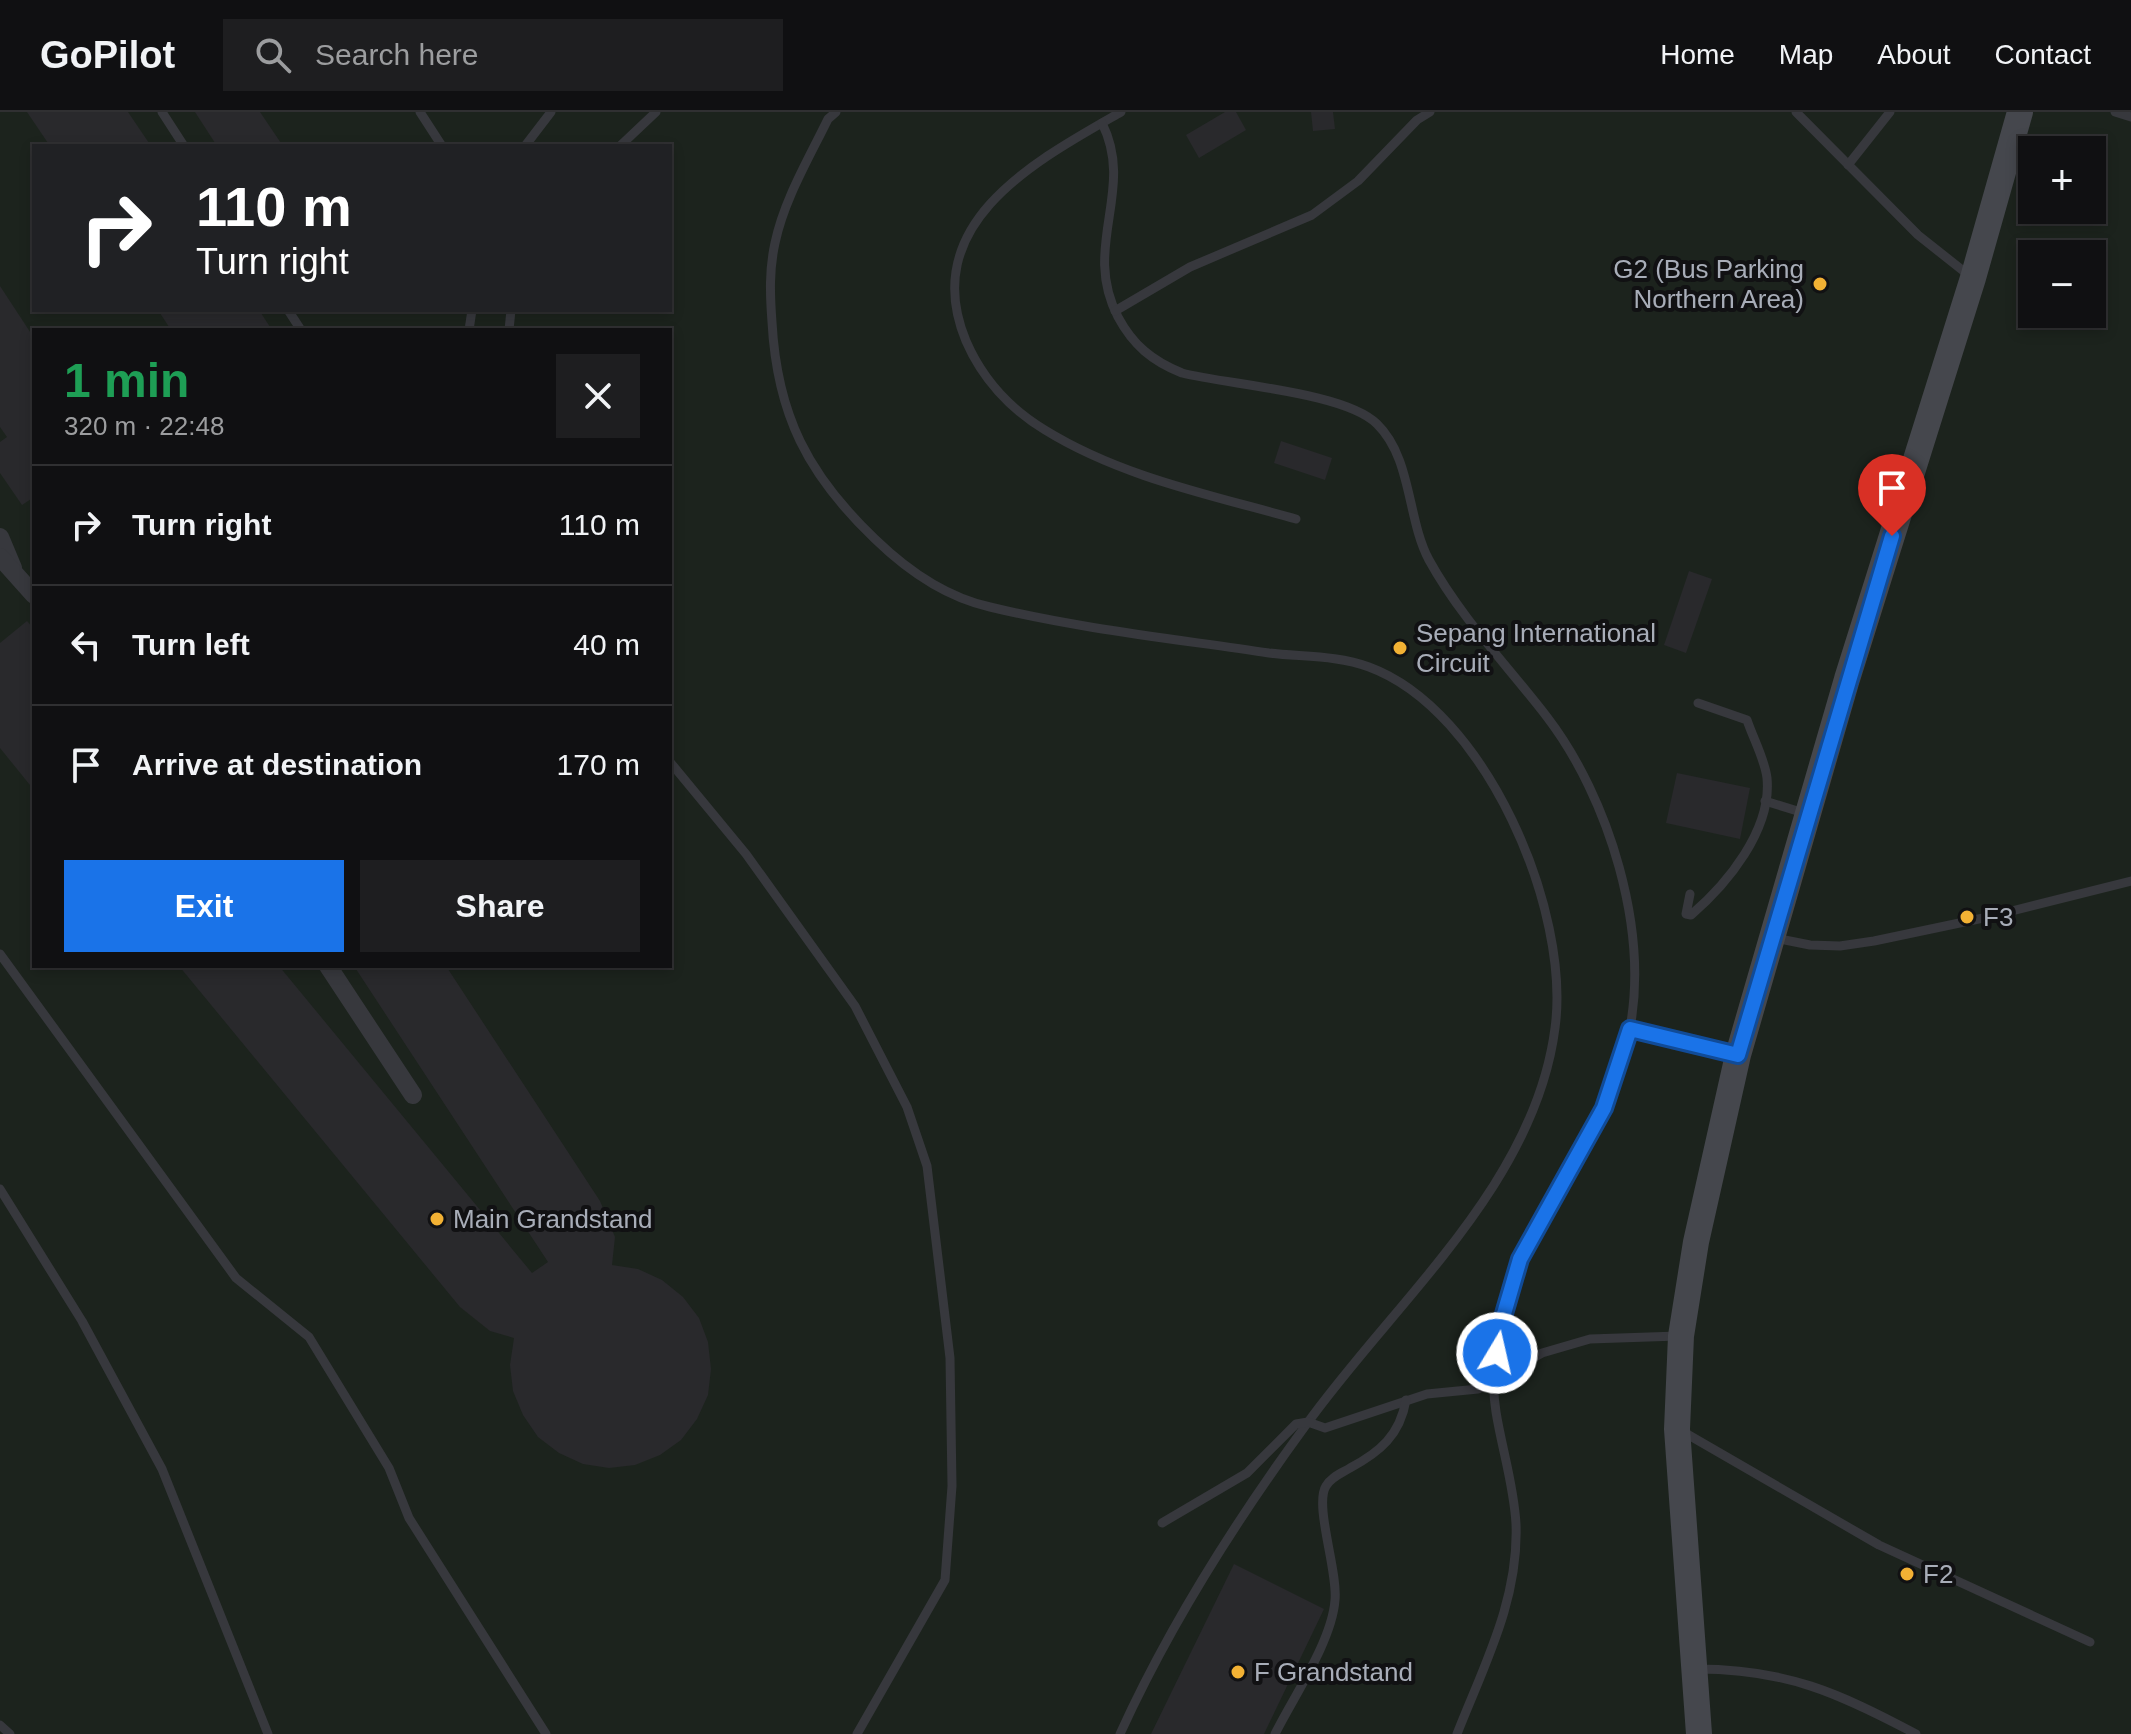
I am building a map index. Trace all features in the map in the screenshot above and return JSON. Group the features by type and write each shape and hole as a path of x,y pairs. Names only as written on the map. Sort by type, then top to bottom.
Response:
{"street":[{"path":"1699,1734 1677,1429 1681,1336 1696,1242 1738,1055 1808,814 1973,278 2020,112"},
{"path":"0,537 16,575"},
{"path":"0,557 32,593"},
{"path":"329,968 413,1095"}],"lane":[{"path":"162,112 183,144"},
{"path":"420,112 441,144"},
{"path":"527,144 551,112"},
{"path":"622,144 656,112"},
{"path":"836,112 828,119 798,180 776,237 770,278 773,350 788,416 815,472 841,507 900,563 954,596 985,607 1088,627 1293,656 1339,659 1373,668 1424,702 1476,756 1537,877 1546,911 1558,994 1555,1033 1529,1121 1491,1192 1308,1422 1217,1554 1174,1624 1120,1734"},
{"path":"1121,112 1030,167 977,219 963,242 955,265 954,293 959,322 972,355 1007,402 1047,432 1143,476 1296,519"},
{"path":"1115,311 1190,267 1312,215 1358,181 1417,120 1430,112"},
{"path":"1796,112 1918,235 1973,278"},
{"path":"1848,165 1890,112"},
{"path":"2115,112 2131,117"},
{"path":"1102,123 1113,154 1114,182 1102,260 1108,296 1134,342 1160,364 1204,379 1350,408 1377,424 1387,437 1429,559 1472,624 1549,720 1588,785 1606,825 1624,888 1631,935 1630,1029 1604,1108 1520,1259 1501,1324 1493,1382 1516,1523 1513,1587 1457,1734"},
{"path":"1690,894 1686,914 1691,915 1750,844 1765,801 1767,778 1747,720 1698,703"},
{"path":"672,764 746,854 855,1006 907,1107 927,1166 950,1358 952,1486 945,1580 857,1734"},
{"path":"1765,801 1808,814"},
{"path":"1772,938 1810,945 1840,946 1874,941 1988,917 2131,881"},
{"path":"0,954 236,1278 309,1337 389,1468 409,1518 546,1734"},
{"path":"1630,1029 1738,1055"},
{"path":"0,1189 82,1321 162,1469 268,1734"},
{"path":"1162,1523 1247,1473 1296,1424 1308,1422 1325,1428 1345,1424 1406,1400 1478,1389 1542,1353 1590,1339 1681,1336"},
{"path":"1275,1734 1332,1621 1335,1578 1321,1501 1325,1487 1334,1477 1382,1448 1403,1417 1406,1400"},
{"path":"1677,1429 1879,1545 2090,1642"},
{"path":"1694,1668 1771,1673 1814,1685 1916,1734"},
{"path":"0,1725 10,1734"}],"shaded area":[{"name":"Sepang International Circuit","path":"0,112 2131,112 2131,1734 0,1734"}],"building":[{"path":"27,112 128,112 150,144 49,144"},
{"path":"195,112 260,112 282,144 216,144"},
{"path":"1225,112 1236,112 1246,130 1199,158 1186,135"},
{"path":"1311,112 1333,112 1335,129 1313,131"},
{"path":"0,286 32,335 32,498 22,505 0,473 0,442 7,437 0,427"},
{"path":"159,312 260,312 271,328 170,328"},
{"path":"1281,441 1332,458 1325,480 1274,463"},
{"path":"1689,571 1712,579 1686,653 1664,645"},
{"path":"27,621 32,627 32,788 0,748 0,643"},
{"path":"1677,773 1750,788 1740,839 1666,823"},
{"name":"Main Grandstand","path":"181,968 281,968 532,1273 548,1262 355,968 447,968 600,1201 615,1237 612,1265 638,1269 662,1280 683,1297 699,1318 708,1342 711,1369 708,1395 697,1419 681,1440 660,1455 635,1465 609,1468 583,1464 559,1453 538,1437 523,1415 513,1391 510,1365 514,1338 490,1331 460,1307"},
{"name":"F Grandstand","path":"1234,1564 1324,1609 1264,1734 1151,1734"}],"place":[{"name":"G2 (Bus Parking Northern Area)","path":"1820,284"},
{"name":"Sepang International Circuit","path":"1400,648"},
{"name":"F3","path":"1967,917"},
{"name":"Main Grandstand","path":"437,1219"},
{"name":"F2","path":"1907,1574"},
{"name":"F Grandstand","path":"1238,1672"}],"route":[{"path":"1497,1353 1509,1291 1520,1259 1604,1108 1623,1058 1630,1029 1738,1055 1847,679 1892,536"}]}
